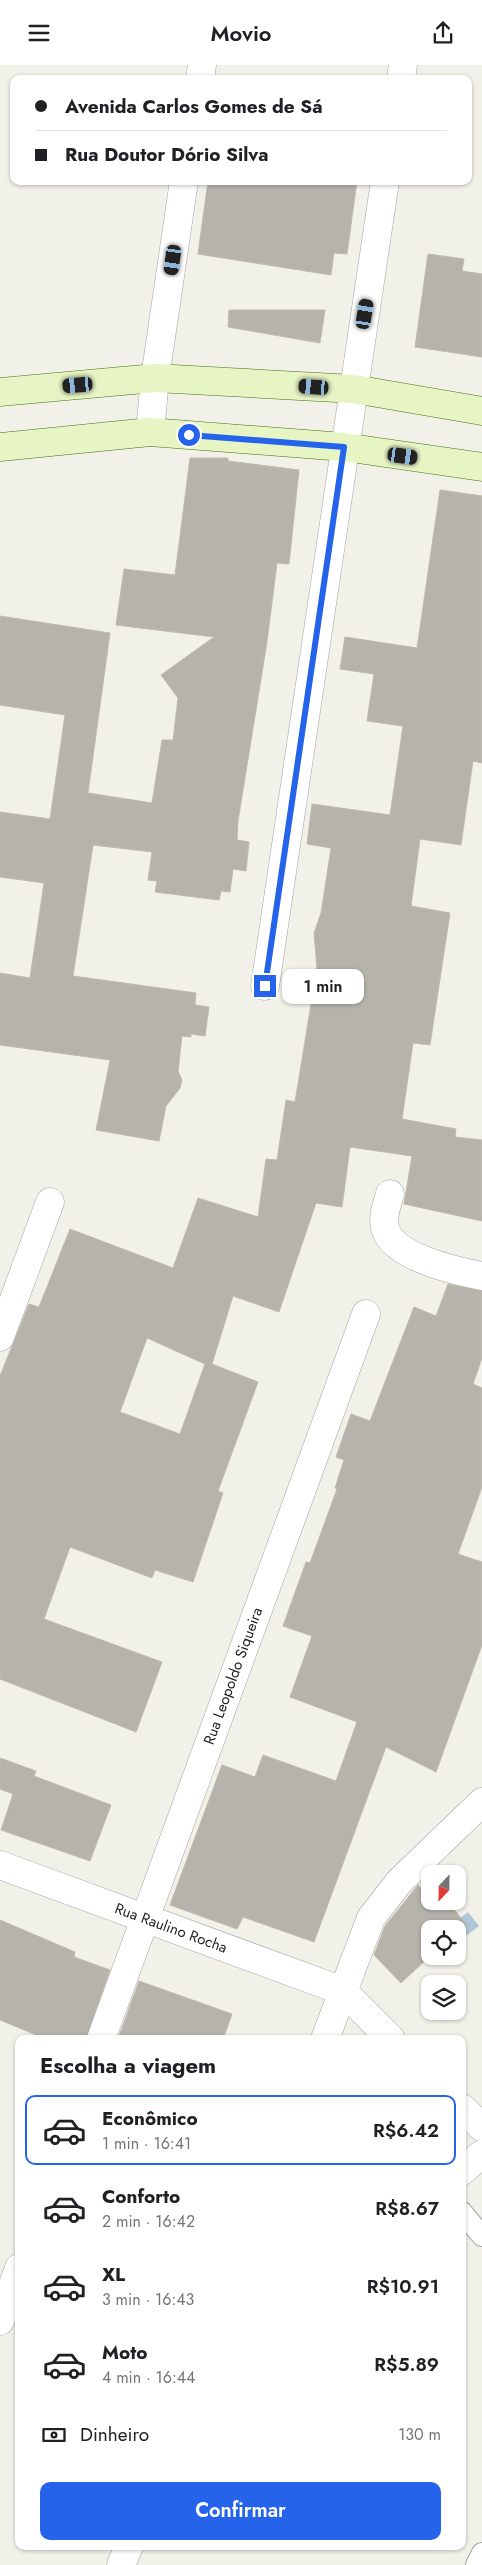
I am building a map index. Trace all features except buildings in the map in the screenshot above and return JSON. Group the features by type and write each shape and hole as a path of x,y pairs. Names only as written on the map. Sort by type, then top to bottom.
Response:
{"street":[{"path":"150,432 155,378 183,185"},
{"path":"265,986 384,185"},
{"path":"0,393 155,378 354,389 482,411"},
{"path":"0,447 150,432 344,447 482,467"},
{"path":"390,1194 384,1218 385,1230 391,1240 427,1261 482,1276"},
{"path":"0,1337 50,1201"},
{"name":"Rua Leopoldo Siqueira","path":"102,2035 366,1314"},
{"path":"326,2035 371,1918 399,1882 482,1802"},
{"name":"Rua Raulino Rocha","path":"0,1865 343,1991"},
{"path":"343,1991 387,2035"},
{"path":"466,2112 482,2127"},
{"path":"466,2168 482,2154"},
{"path":"0,2321 15,2280"},
{"path":"121,2565 127,2550"}],"lane":[{"path":"466,2217 482,2236"},
{"path":"476,2565 482,2553"}],"water":[{"path":"468,1912 479,1926 466,1936 466,1920 458,1920"}],"route":[{"path":"189,435 344,447 265,986"}]}
